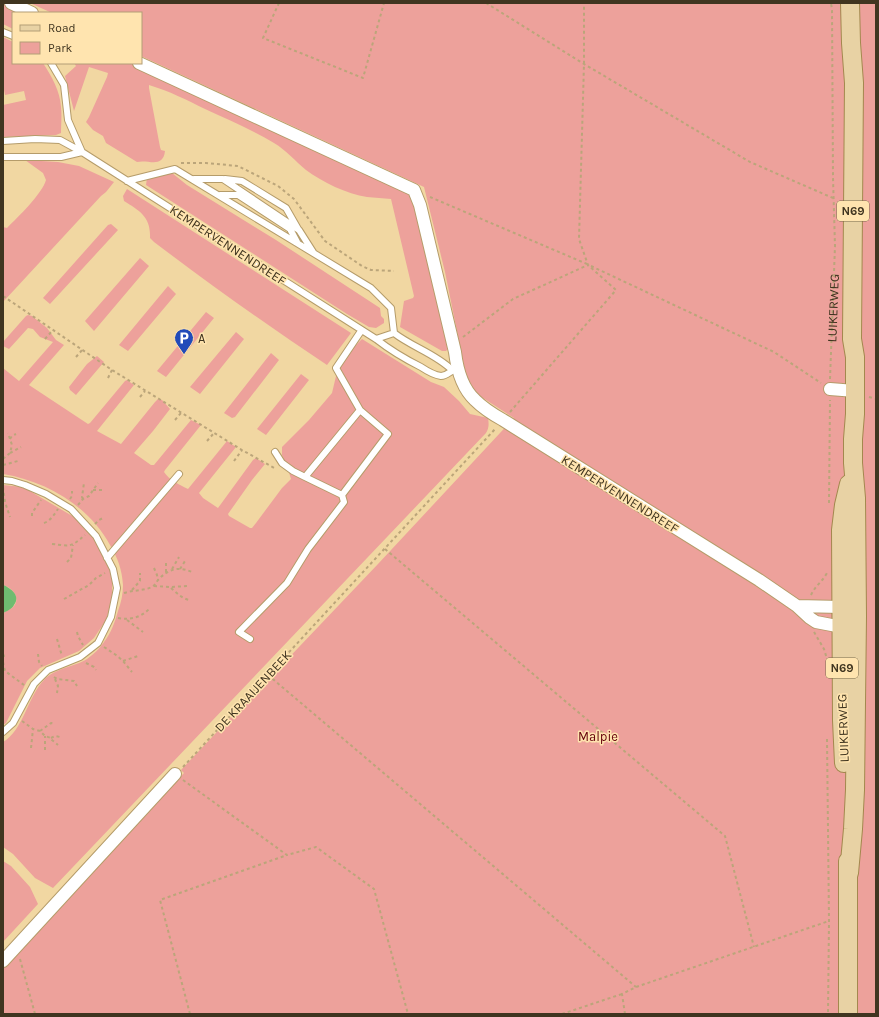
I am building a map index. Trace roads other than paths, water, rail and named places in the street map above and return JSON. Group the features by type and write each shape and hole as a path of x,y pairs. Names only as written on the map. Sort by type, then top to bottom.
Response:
{"main road":[{"name":"LUIKERWEG","path":"849,873 855,790 856,616 856,498 853,463 855,414 844,390 855,357 852,339 854,83 850,3"},
{"name":"LUIKERWEG","path":"854,83 859,44 860,3"},
{"name":"LUIKERWEG","path":"848,1014 849,873 842,720 841,530 844,505 853,463"}],"street":[{"path":"11,3 30,12"},
{"name":"KEMPERVENNENDREEF","path":"141,64 414,190 420,205 455,352 455,369 475,401 759,580 797,606 810,612 816,622 842,627"},
{"path":"810,612 841,607 856,616 842,627"},
{"path":"3,960 176,774"}],"lane":[{"path":"3,157 61,157 82,152 68,120 64,85 52,64"},
{"name":"KEMPERVENNENDREEF","path":"3,141 35,139 60,140 82,152 402,357 432,374 441,376 455,369"},
{"path":"126,180 175,169 371,288 391,308 394,333 403,340 455,369"},
{"path":"192,179 242,180 286,208 314,253"},
{"path":"223,179 299,230"},
{"path":"219,195 238,196 290,229 298,244"},
{"path":"342,495 388,434 360,410 336,368 361,330"},
{"path":"376,339 394,333"},
{"path":"305,477 360,410"},
{"path":"250,639 239,632 287,583 308,549 344,502 342,495 293,471 282,463 275,452"},
{"path":"107,558 179,474"},
{"path":"3,480 25,485 46,494 73,511 96,536 113,569 117,588 110,619 98,643 78,658 48,671 34,684 13,723 3,732"}],"place":[{"name":"A","path":"184,355"}],"park label":[{"name":"Malpie","path":"598,736"}]}
